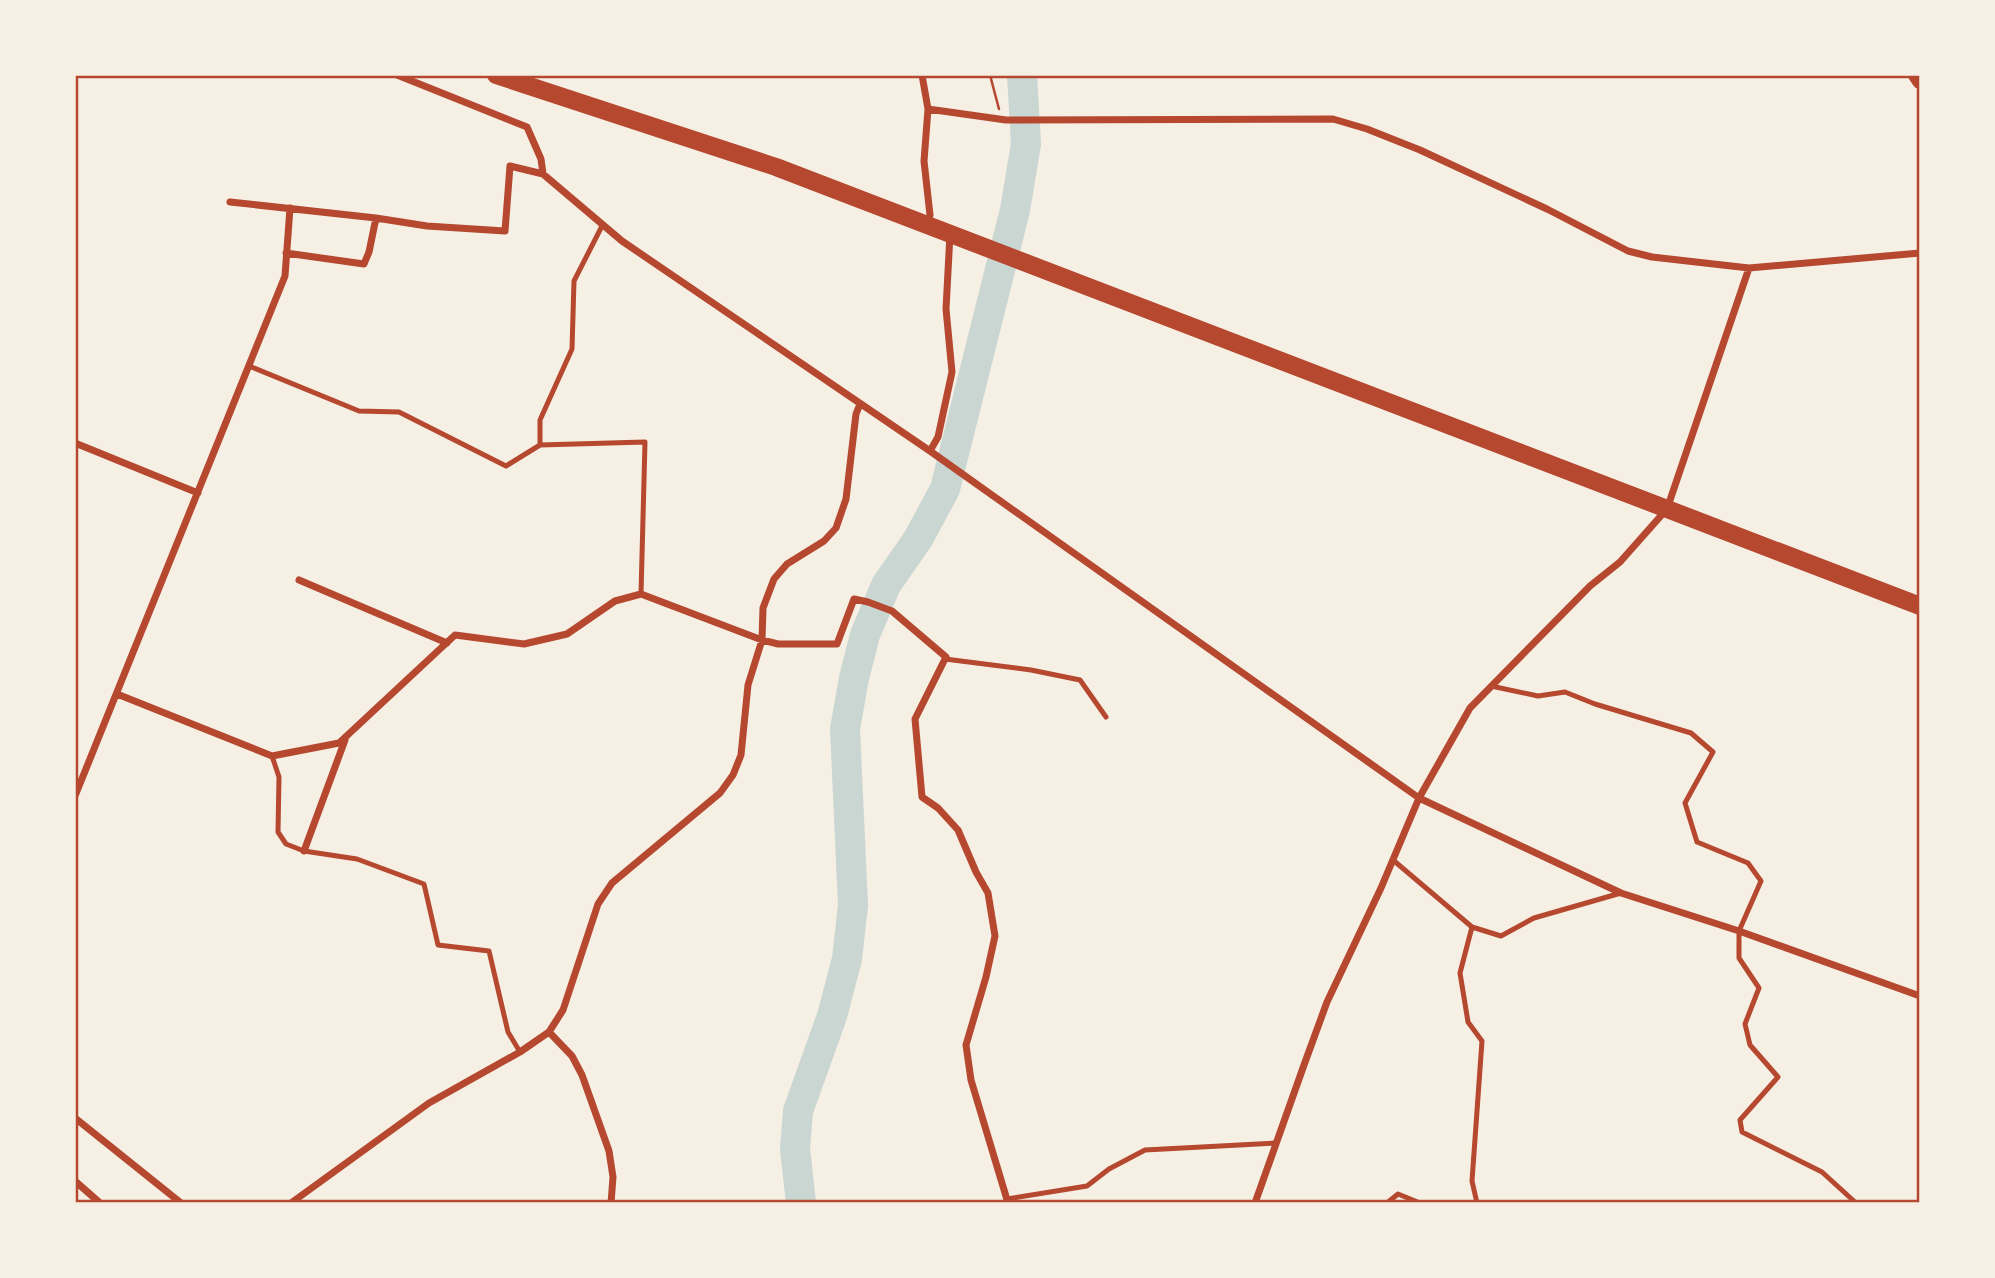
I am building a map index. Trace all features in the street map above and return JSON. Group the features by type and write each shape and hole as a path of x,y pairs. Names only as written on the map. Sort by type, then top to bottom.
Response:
{"highway":[{"path":"495,75 776,167 1920,606"}],"main road":[{"path":"1916,75 1920,81"}],"street":[{"path":"397,75 527,127 541,159 543,174"},
{"path":"922,75 928,109 924,161 930,215 928,224"},
{"path":"928,109 1002,120 1042,121 1333,119 1420,150 1547,209 1628,251 1652,257 1749,268 1920,253"},
{"path":"230,202 427,226 505,231 510,166 543,174 602,226 930,451 1419,798 1620,893 1740,931 1920,996"},
{"path":"75,796 285,276 290,208"},
{"path":"286,253 364,264 376,218"},
{"path":"930,451 938,436 953,372 946,309 950,233"},
{"path":"1255,1203 1328,1002 1419,798 1470,708 1590,586 1620,562 1667,509 1749,268"},
{"path":"291,1203 429,1103 520,1052 549,1032 563,1010 598,904 612,883 720,793 733,775 741,755 748,685 762,640 763,608 774,579 787,564 824,541 836,528 846,499 856,414 860,404"},
{"path":"75,443 198,494"},
{"path":"299,580 447,643"},
{"path":"117,694 272,755 339,743 455,635 524,644 567,634 615,601 641,594 778,644 837,644 854,599 869,601 892,611 946,657 915,719 922,797 938,808 958,830 988,893 995,936 966,1045 971,1080 1007,1201"},
{"path":"304,851 346,737"},
{"path":"549,1032 572,1056 582,1075 608,1151 613,1177 611,1203"},
{"path":"75,1118 181,1203"},
{"path":"75,1181 100,1203"}],"lane":[{"path":"540,445 540,420 572,349 574,281 602,226"},
{"path":"249,366 359,411 399,412 506,466 540,445 645,442 641,594"},
{"path":"945,659 1031,670 1080,680 1106,717"},
{"path":"1491,687 1538,695 1565,692 1595,704 1691,733 1713,752 1685,803 1697,842 1748,863 1761,881 1740,931 1739,958 1759,988 1745,1024 1750,1045 1778,1077 1740,1121 1742,1132 1822,1172 1856,1203"},
{"path":"272,755 279,777 278,832 286,844 304,851 357,859 424,884 438,945 489,951 508,1032 520,1052"},
{"path":"1393,860 1472,927 1501,936 1534,918 1620,893"},
{"path":"1472,927 1460,973 1468,1022 1482,1041 1472,1181 1478,1203"},
{"path":"1007,1201 1087,1186 1109,1169 1145,1150 1276,1143"},
{"path":"1387,1203 1398,1195 1420,1203"}],"path":[{"path":"990,75 1002,120"}],"waterway":[{"path":"801,1203 795,1149 798,1111 832,1016 847,959 853,905 845,729 854,678 865,635 886,585 918,539 945,489 1015,210 1026,144 1022,75"}]}
